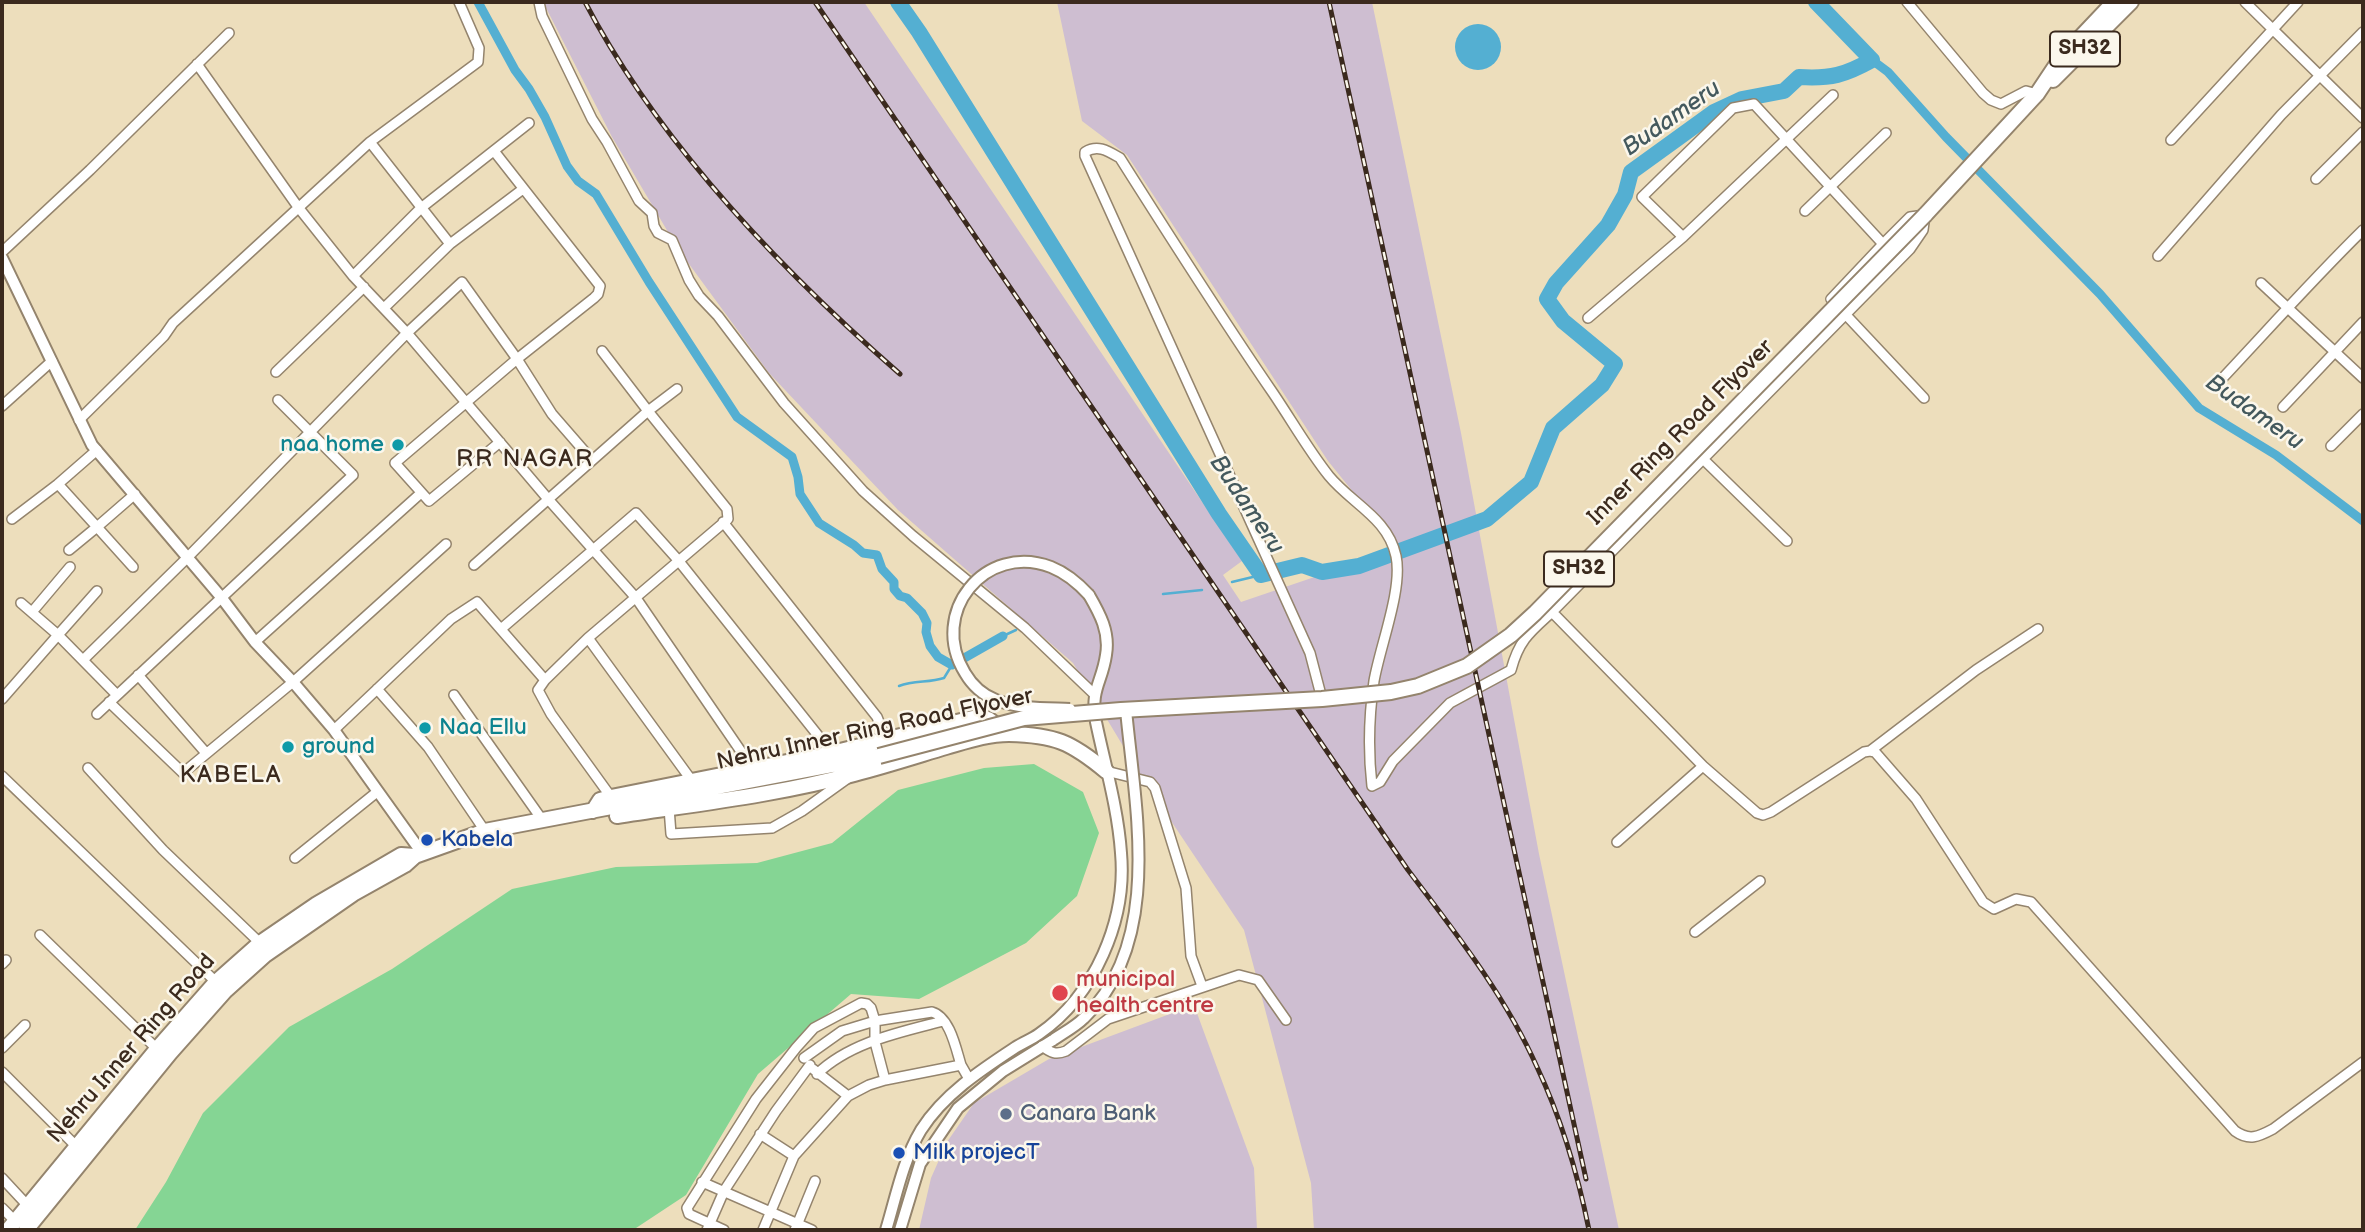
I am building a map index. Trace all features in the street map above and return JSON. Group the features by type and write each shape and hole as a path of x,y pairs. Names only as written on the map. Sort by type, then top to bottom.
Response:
{"main road":[{"name":"SH32","path":"2037,94 2061,58 2114,2"},
{"name":"SH32","path":"1925,215 2037,94 2068,67 2130,2"},
{"name":"Inner Ring Road Flyover","path":"1124,710 1322,699 1391,692 1418,686 1467,666 1511,635 1535,613 1925,215"},
{"name":"Nehru Inner Ring Road Flyover","path":"611,802 880,756 1024,718 1124,710"},
{"path":"1006,734 988,719 973,718 832,753 692,781 611,802 600,800 593,811 603,818 788,788 852,775 983,736 1006,734 1039,736 1061,741 1082,750 1106,771"},
{"name":"Nehru Inner Ring Road","path":"17,1228 29,1206 157,1049 216,982 260,943 317,904 401,855 418,854 485,831 593,811"},
{"name":"Nehru Inner Ring Road","path":"17,1228 225,991 285,940 353,894 405,865 418,854"}],"street":[{"path":"79,420 164,336 173,323 370,142 478,62 479,48 459,2"},
{"path":"533,2 592,119 639,201 652,213 658,233 672,240 699,296 718,316 784,403 863,491 1025,628 1094,694"},
{"path":"539,2 542,16"},
{"path":"1907,2 1991,100 2001,104 2026,91 2037,94"},
{"path":"2245,2 2363,118"},
{"path":"2171,140 2298,2"},
{"path":"2158,256 2319,74 2363,32"},
{"path":"2,252 229,33"},
{"path":"197,64 298,207 353,276 407,333 636,598 753,769"},
{"path":"1588,318 1683,237 1833,95"},
{"path":"1683,237 1642,197 1733,108 1754,104 1883,244"},
{"path":"353,276 421,208 529,123"},
{"path":"2316,179 2363,132"},
{"path":"1805,211 1886,133"},
{"path":"370,142 450,244"},
{"path":"1322,699 1310,653 1085,156 1085,152 1091,148 1103,148 1119,158 1330,478 1376,519 1392,541 1397,559 1395,593 1374,682 1369,728 1372,786 1380,782 1393,761 1451,703 1511,670 1516,651 1524,638 1552,612 1703,459 1846,314 1910,249 1923,230 1925,215 1910,218 1895,231 1831,299 1846,314 1924,398"},
{"path":"494,150 600,286 594,298 517,359 395,463 429,501 500,442"},
{"path":"384,308 450,244 523,188"},
{"path":"2218,383 2363,230"},
{"path":"2,258 79,420 97,450 221,597 255,642 334,730 418,854"},
{"path":"83,660 407,333 462,282 552,414 592,460"},
{"path":"2261,283 2363,378"},
{"path":"276,372 364,287"},
{"path":"2283,407 2363,322"},
{"path":"602,351 727,509 728,519 588,638 538,690 551,714 611,802"},
{"path":"2,406 52,361"},
{"path":"474,565 648,411 677,389"},
{"path":"97,714 354,475 278,400"},
{"path":"2331,446 2363,414"},
{"path":"12,519 97,450"},
{"path":"1703,459 1787,541"},
{"path":"58,484 133,567"},
{"path":"255,642 421,493"},
{"path":"69,550 135,494"},
{"path":"501,629 636,513 678,561 832,753"},
{"path":"723,522 877,717 886,740"},
{"path":"109,702 183,774 293,682 446,544"},
{"path":"886,1230 918,1135 939,1107 969,1080 1040,1034 1073,1004 1093,976 1106,950 1120,889 1122,855 1095,713 1094,694 1107,643 1101,617 1089,595 1073,579 1049,566 1021,562 998,567 976,581 962,597 957,608 952,633 956,655 969,680 980,691 994,699 1035,708 1124,710 1137,841 1138,899 1132,934 1104,995 1083,1020 1003,1071 958,1108 920,1164 900,1230"},
{"path":"32,612 70,567"},
{"path":"2,699 97,591"},
{"path":"334,730 451,619 477,602 545,680"},
{"path":"21,603 58,635 117,695"},
{"path":"1552,612 1703,766 1757,813 1763,815 1771,812 1864,752 1875,752 1916,799 1983,902 1994,909 2016,899 2031,902 2119,1003 2242,1136 2259,1136 2273,1129 2363,1062"},
{"path":"1870,751 1976,670 2038,629"},
{"path":"588,638 692,781"},
{"path":"138,675 206,753"},
{"path":"377,689 428,747 485,831"},
{"path":"454,695 543,821"},
{"path":"1617,842 1703,766"},
{"path":"88,768 163,850 260,943"},
{"path":"1106,771 1150,782 1155,788 1186,888 1191,956 1202,986"},
{"path":"669,808 671,834 772,828 802,811 852,775"},
{"path":"2,776 216,982"},
{"path":"295,858 377,792"},
{"path":"1695,932 1759,881"},
{"path":"40,935 157,1049"},
{"path":"1042,1046 1051,1053 1058,1054 1108,1020 1239,975 1258,980 1286,1020"},
{"path":"724,1230 708,1227 689,1214 687,1208 756,1099 814,1028 861,1003 867,1004 871,1007 875,1042 885,1080"},
{"path":"708,1227 724,1192 807,1061 842,1031 874,1021 936,1013 953,1040 969,1080"},
{"path":"817,1073 830,1061 884,1037 943,1021"},
{"path":"2,1048 25,1025"},
{"path":"796,1048 817,1073 848,1096"},
{"path":"763,1230 794,1156 848,1096 885,1080 961,1065"},
{"path":"2,1072 77,1147"},
{"path":"760,1134 794,1156"},
{"path":"2,1178 29,1206"},
{"path":"796,1227 815,1181"},
{"path":"702,1182 771,1211 796,1227 812,1230"},
{"path":"2,1208 17,1228"}],"shaded area":[{"path":"543,2 864,2 1242,561 1223,575 1241,602 1391,551 1371,514 1328,461 1127,155 1082,121 1057,2 1372,2 1461,433 1539,854 1619,1230 1314,1230 1311,1183 1244,930 1143,779 1073,663 898,510 769,373 678,249 612,137"},
{"path":"1194,1005 1254,1168 1257,1230 919,1230 931,1178 947,1142 974,1103 1049,1059"}],"green space":[{"path":"1034,764 1083,792 1099,833 1077,896 1026,943 919,999 851,994 758,1074 686,1195 633,1230 135,1230 166,1182 203,1113 289,1027 392,969 512,889 616,867 757,863 832,843 898,790 984,768"}],"water":[{"path":"1478,24 1494,31 1501,47 1494,63 1478,70 1462,63 1455,47 1462,31"}],"waterway":[{"path":"478,2 515,70 545,117 567,166 578,181 596,194 649,282 737,417 792,457 800,494 819,523 863,553 877,555 882,569 894,582 894,589 922,613 927,623 926,632 930,646 938,657 952,665 1003,636"},
{"name":"Budameru","path":"898,2 1219,514 1261,575 1302,565 1322,572 1359,566 1487,519 1531,482 1553,428 1602,385 1615,364 1563,321 1547,299 1556,283 1608,225 1625,195 1631,172 1714,112 1742,99 1784,91 1799,77 1837,75 1872,60 1816,2"},
{"name":"Budameru","path":"1872,60 1888,72 1946,137 2100,294 2199,408 2276,455 2363,521"},
{"path":"1232,582 1261,575"},
{"path":"1163,594 1202,590"},
{"path":"1003,636 1016,630"},
{"path":"899,686 944,678 952,665"}],"railway":[{"path":"585,2 648,105 725,202 811,292 900,374"},
{"path":"815,2 1408,870 1495,989 1524,1040 1554,1106 1580,1188 1589,1230"},
{"path":"1329,2 1586,1179"}],"place":[{"name":"naa home","path":"398,445"},
{"name":"Naa Ellu","path":"425,728"},
{"name":"ground","path":"288,747"},
{"name":"Kabela","path":"427,840"},
{"name":"municipal health centre","path":"1060,993"},
{"name":"Canara Bank","path":"1006,1114"},
{"name":"Milk projecT","path":"899,1153"}],"district":[{"name":"RR NAGAR","path":"525,460"},
{"name":"KABELA","path":"231,776"}]}
